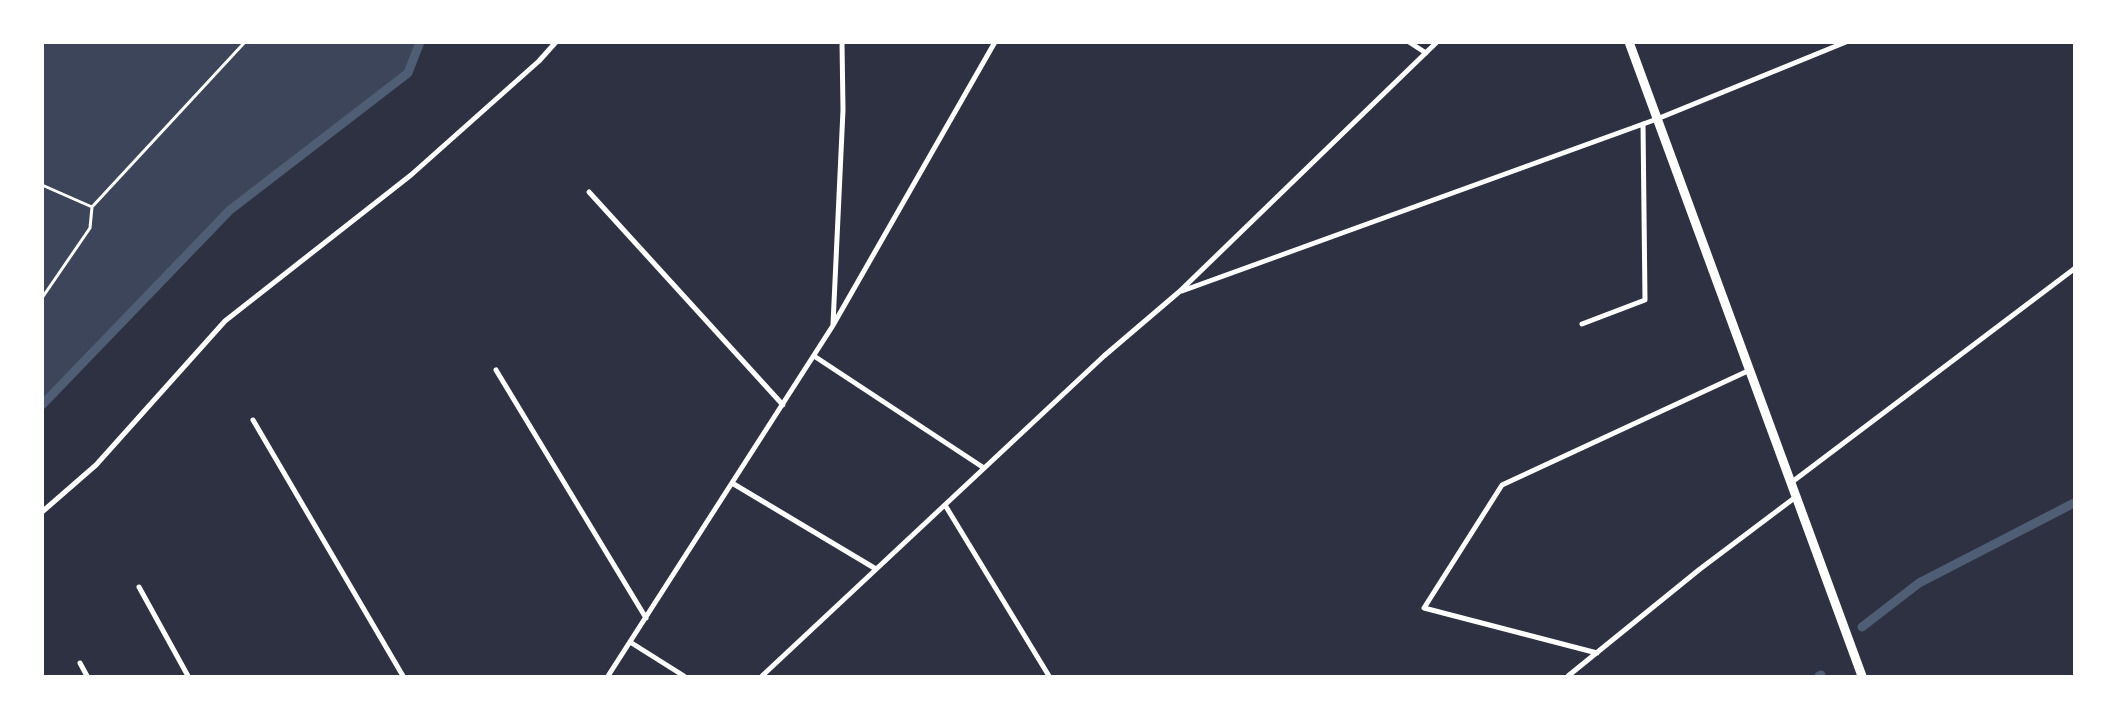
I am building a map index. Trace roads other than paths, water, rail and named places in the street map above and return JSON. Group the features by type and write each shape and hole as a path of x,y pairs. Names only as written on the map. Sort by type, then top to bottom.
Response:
{"street":[{"path":"42,512 96,465 225,321 412,175 539,61 556,42"},
{"path":"832,327 843,110 842,42"},
{"path":"608,676 832,327 995,42"},
{"path":"1410,42 1426,53"},
{"path":"762,676 1104,356 1179,292 1437,42"},
{"path":"1629,42 1862,676"},
{"path":"1179,292 1657,119 1846,42"},
{"path":"1582,324 1645,300 1643,124"},
{"path":"589,192 783,404"},
{"path":"1792,482 2074,269"},
{"path":"814,356 984,468"},
{"path":"496,370 646,618"},
{"path":"1597,653 1424,608 1502,485 1750,370"},
{"path":"253,420 403,676"},
{"path":"732,483 876,570"},
{"path":"1568,676 1700,569 1797,496"},
{"path":"945,505 1049,676"},
{"path":"138,587 188,676"},
{"path":"630,642 684,676"},
{"path":"80,663 87,676"}],"waterway":[{"path":"42,405 230,210 408,73 420,42"},
{"path":"1862,627 1919,583 2074,503"}]}
